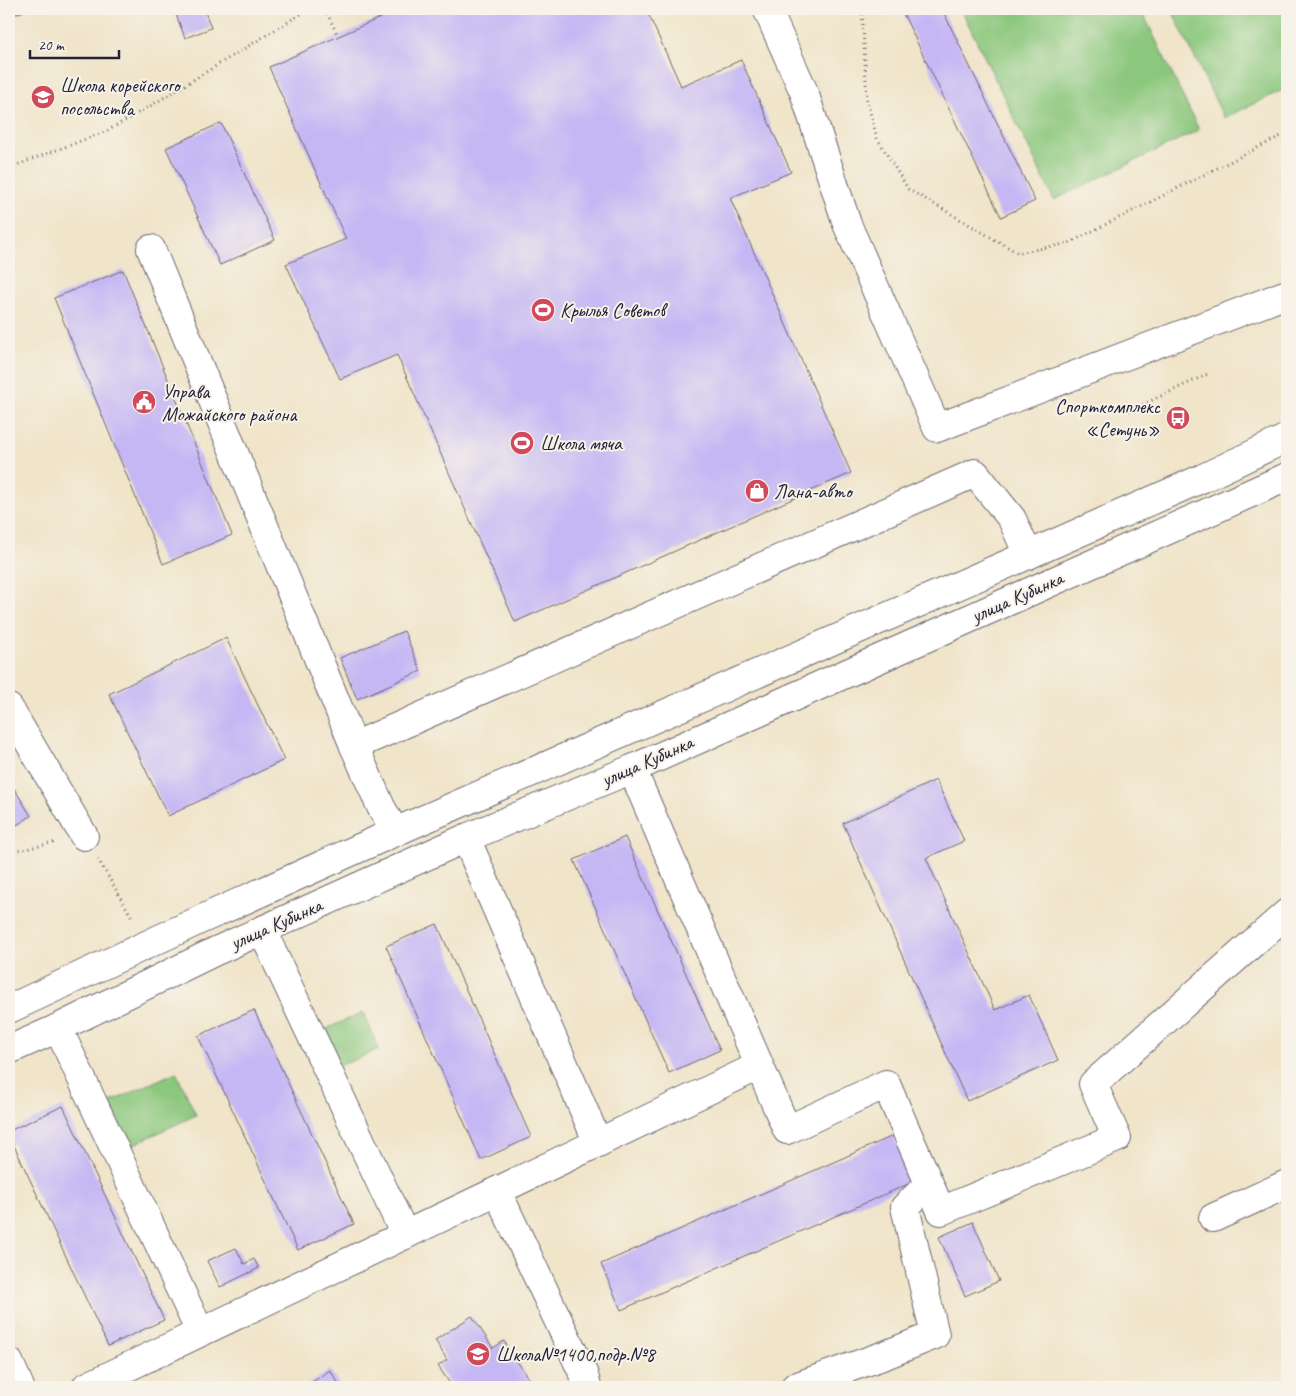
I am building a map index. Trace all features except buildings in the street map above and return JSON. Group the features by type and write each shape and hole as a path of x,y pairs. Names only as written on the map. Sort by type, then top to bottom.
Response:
{"main road":[{"path":"767,9 804,92 847,224 937,428 1287,294"},
{"path":"151,249 354,746 381,807 395,832"},
{"path":"9,1009 395,832 1028,555 1287,438"},
{"path":"354,746 975,473 1012,519 1028,555"},
{"name":"улица Кубинка","path":"9,1050 216,951 466,838 632,769 1287,477"},
{"path":"9,708 84,836"},
{"path":"632,769 787,1130 886,1084 941,1211 1118,1138 1093,1084 1287,913"},
{"path":"466,838 598,1143"},
{"path":"262,930 405,1235"},
{"path":"58,1028 200,1332"},
{"path":"86,1387 759,1066"},
{"path":"795,1387 935,1335 905,1207 930,1184"},
{"path":"1213,1218 1287,1184"},
{"path":"498,1191 584,1375 587,1387"},
{"path":"9,1362 20,1387"}],"path":[{"path":"9,168 107,131 309,9"},
{"path":"325,9 338,36"},
{"path":"862,9 867,101 877,138 908,189 1018,252 1069,243 1287,133"},
{"path":"1129,411 1210,373"},
{"path":"9,853 84,836 133,919"}],"green space":[{"path":"961,9 1141,9 1199,130 1054,200"},
{"path":"1171,9 1287,9 1287,88 1224,118"},
{"path":"363,1012 379,1049 340,1066 324,1030"},
{"path":"176,1072 196,1115 130,1146 110,1102"}],"place":[{"name":"Школа корейского посольства","path":"43,97"},
{"name":"Крылья Советов","path":"543,310"},
{"name":"Управа Можайского района","path":"144,402"},
{"name":"Спорткомплекс «Сетунь»","path":"1178,418"},
{"name":"Школа мяча","path":"522,443"},
{"name":"Лана-авто","path":"757,491"},
{"name":"Школа№1400,подр.№8","path":"478,1354"}]}
